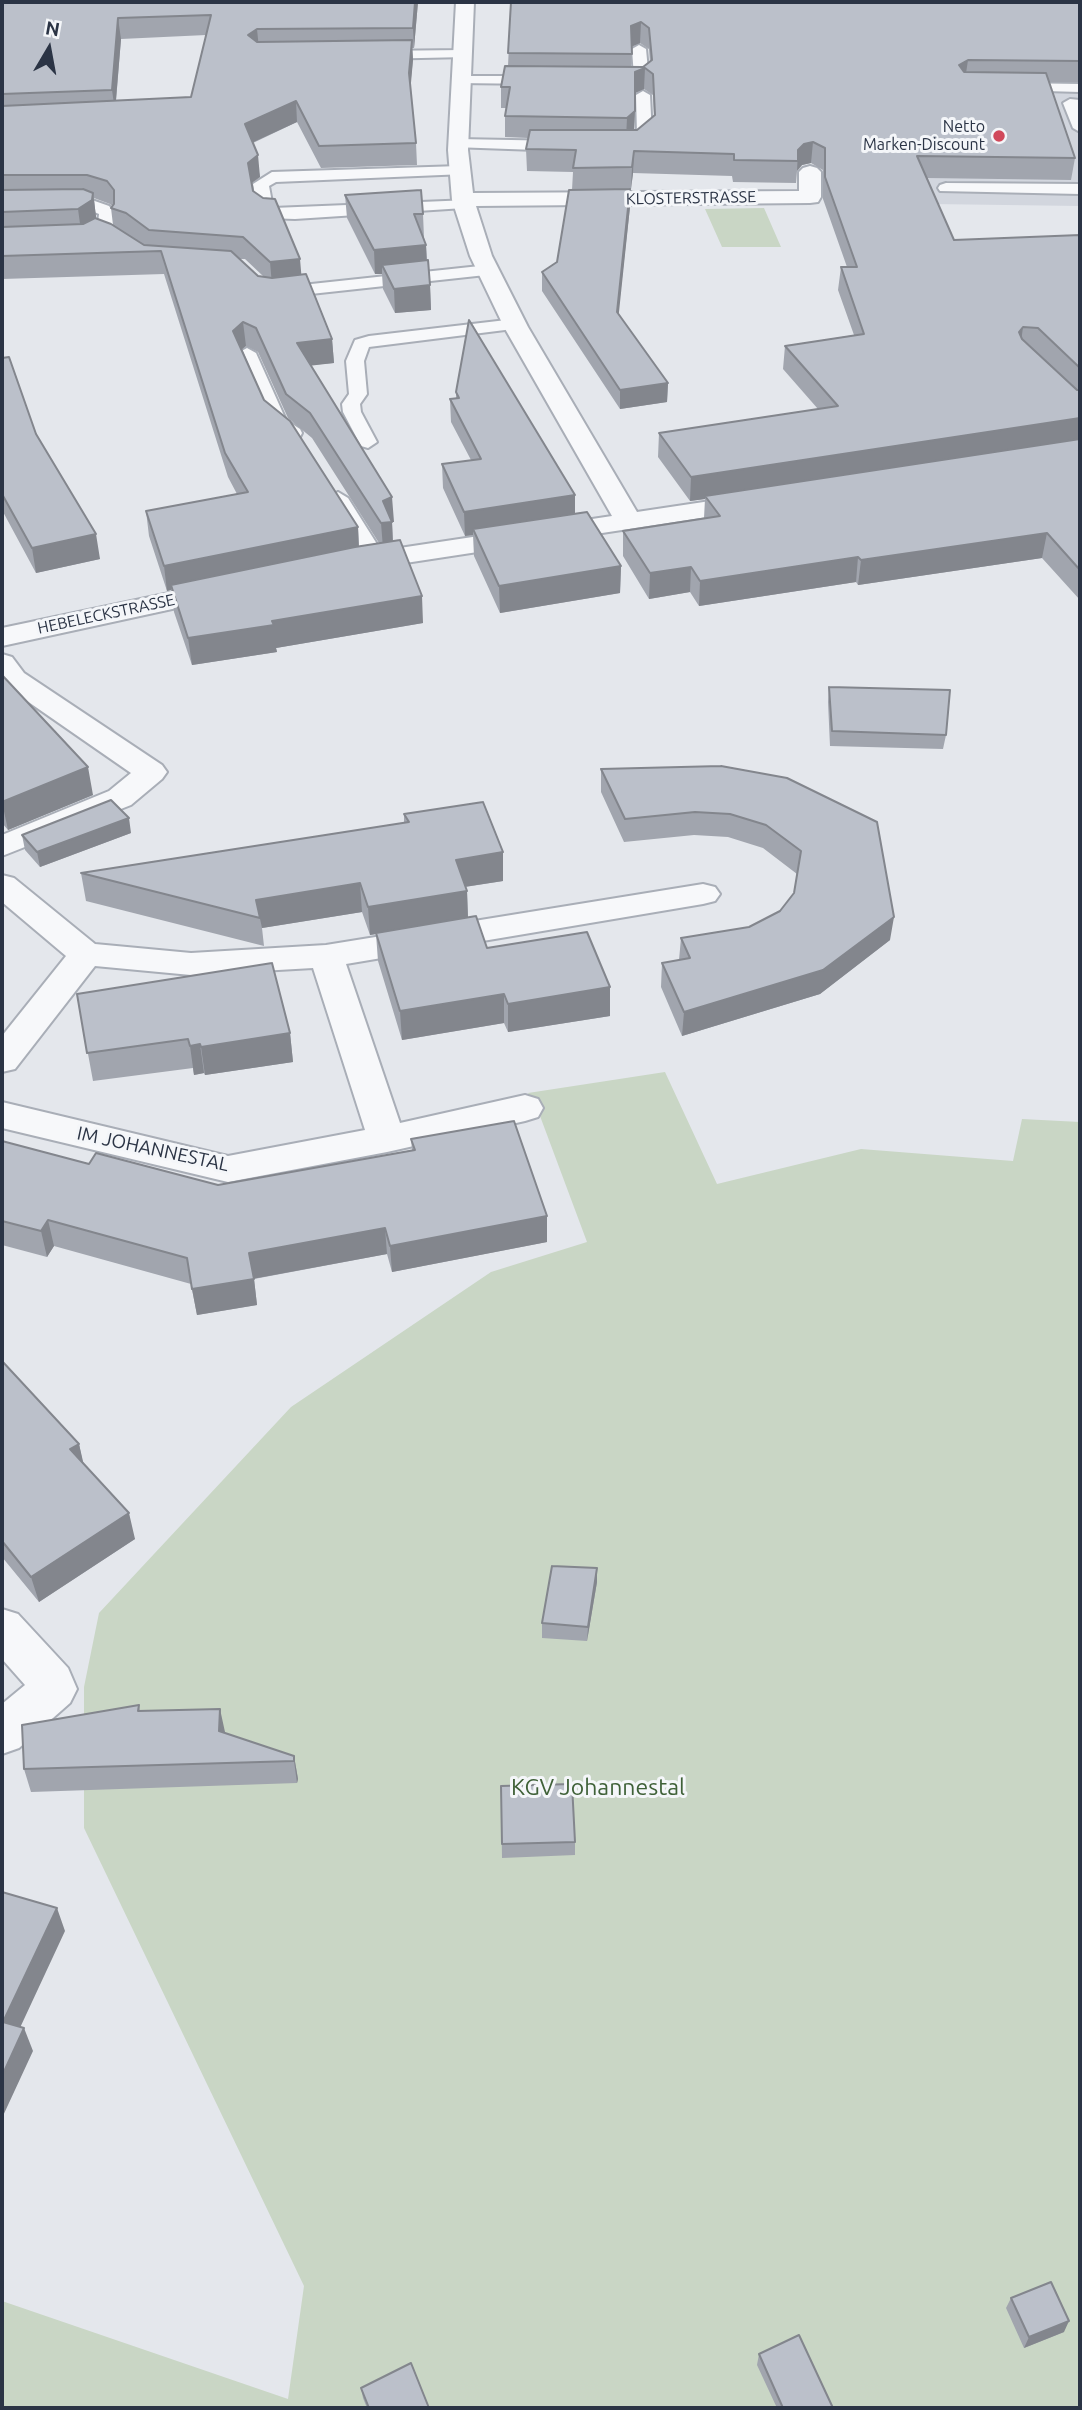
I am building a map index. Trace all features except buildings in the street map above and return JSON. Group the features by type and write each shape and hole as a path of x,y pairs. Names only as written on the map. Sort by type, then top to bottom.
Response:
{"street":[{"path":"465,2 458,144 463,202 489,270 515,324 629,522"},
{"name":"KLOSTERSTRASSE","path":"463,202 810,197 810,172"},
{"path":"329,568 780,498"},
{"name":"HEBELECKSTRASSE","path":"4,630 249,585"},
{"path":"2,663 14,679 151,772 120,798 2,846"},
{"path":"2,885 86,954 191,964 326,956 703,894"},
{"path":"2,1060 86,954"},
{"path":"326,956 387,1139"},
{"name":"IM JOHANNESTAL","path":"2,1115 228,1169 387,1139 525,1108"},
{"path":"2,1628 52,1682 54,1689 2,1733"}],"lane":[{"path":"600,81 642,81 639,49"},
{"path":"354,55 463,54"},
{"path":"462,80 559,80"},
{"path":"1004,87 1080,88"},
{"path":"603,146 630,147 645,136 643,94"},
{"path":"1080,104 1070,103 1080,128"},
{"path":"458,144 577,146"},
{"path":"460,171 272,177 261,184 267,213 295,214 463,202"},
{"path":"946,188 1080,188"},
{"path":"2,205 89,204 103,209 107,214 106,226 86,239 2,242"},
{"path":"98,233 121,241"},
{"path":"257,283 266,292 286,293 489,270"},
{"path":"368,442 352,412 351,404 358,394 355,361 361,344 515,324"},
{"path":"247,352 278,422 301,439 308,450"},
{"path":"329,483 377,560"}],"shaded area":[{"path":"907,90 1080,92 1080,206 931,204"}],"green space":[{"path":"764,208 781,247 722,247 705,209"},
{"name":"KGV Johannestal","path":"665,1072 717,1184 861,1149 1013,1161 1022,1119 1080,1122 1080,2408 2,2408 2,2301 288,2399 304,2286 84,1828 84,1687 99,1613 291,1407 491,1272 587,1242 540,1116 528,1093"}],"place":[{"name":"Netto Marken-Discount","path":"999,136"}]}
